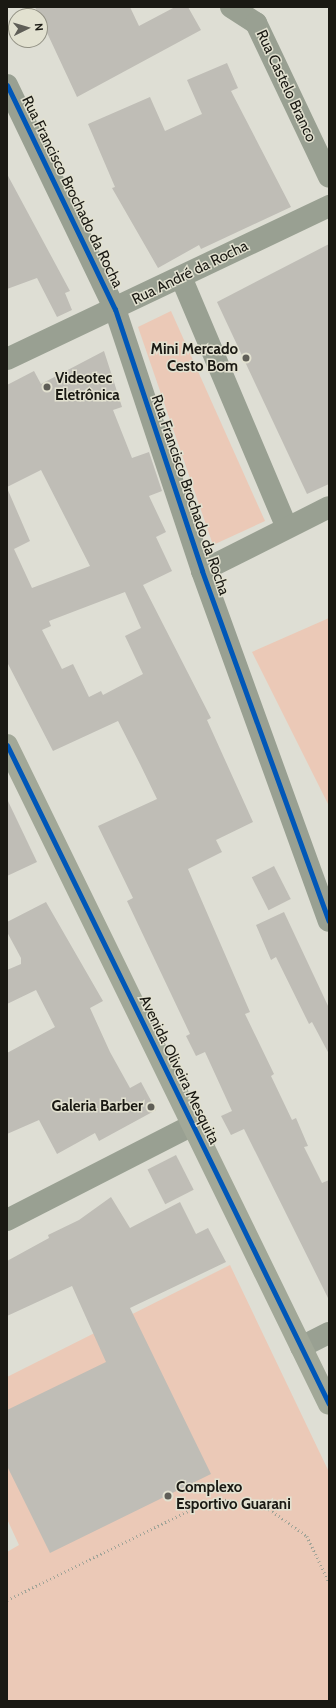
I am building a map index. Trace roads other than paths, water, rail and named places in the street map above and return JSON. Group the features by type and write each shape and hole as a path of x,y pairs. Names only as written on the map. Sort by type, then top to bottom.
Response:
{"street":[{"name":"Rua Castelo Branco","path":"230,7 256,23 329,177"},
{"name":"Rua Francisco Brochado da Rocha","path":"7,85 115,309 202,571 329,921"},
{"name":"Rua André da Rocha","path":"7,359 329,206"},
{"path":"181,277 287,528"},
{"path":"202,571 329,507"},
{"name":"Avenida Oliveira Mesquita","path":"7,745 329,1404"},
{"path":"7,1220 193,1125"},
{"path":"301,1347 329,1333"}],"place":[{"name":"Mini Mercado Cesto Bom","path":"246,358"},
{"name":"Videotec Eletrônica","path":"47,387"},
{"name":"Galeria Barber","path":"151,1107"},
{"name":"Complexo Esportivo Guarani","path":"168,1496"}]}
